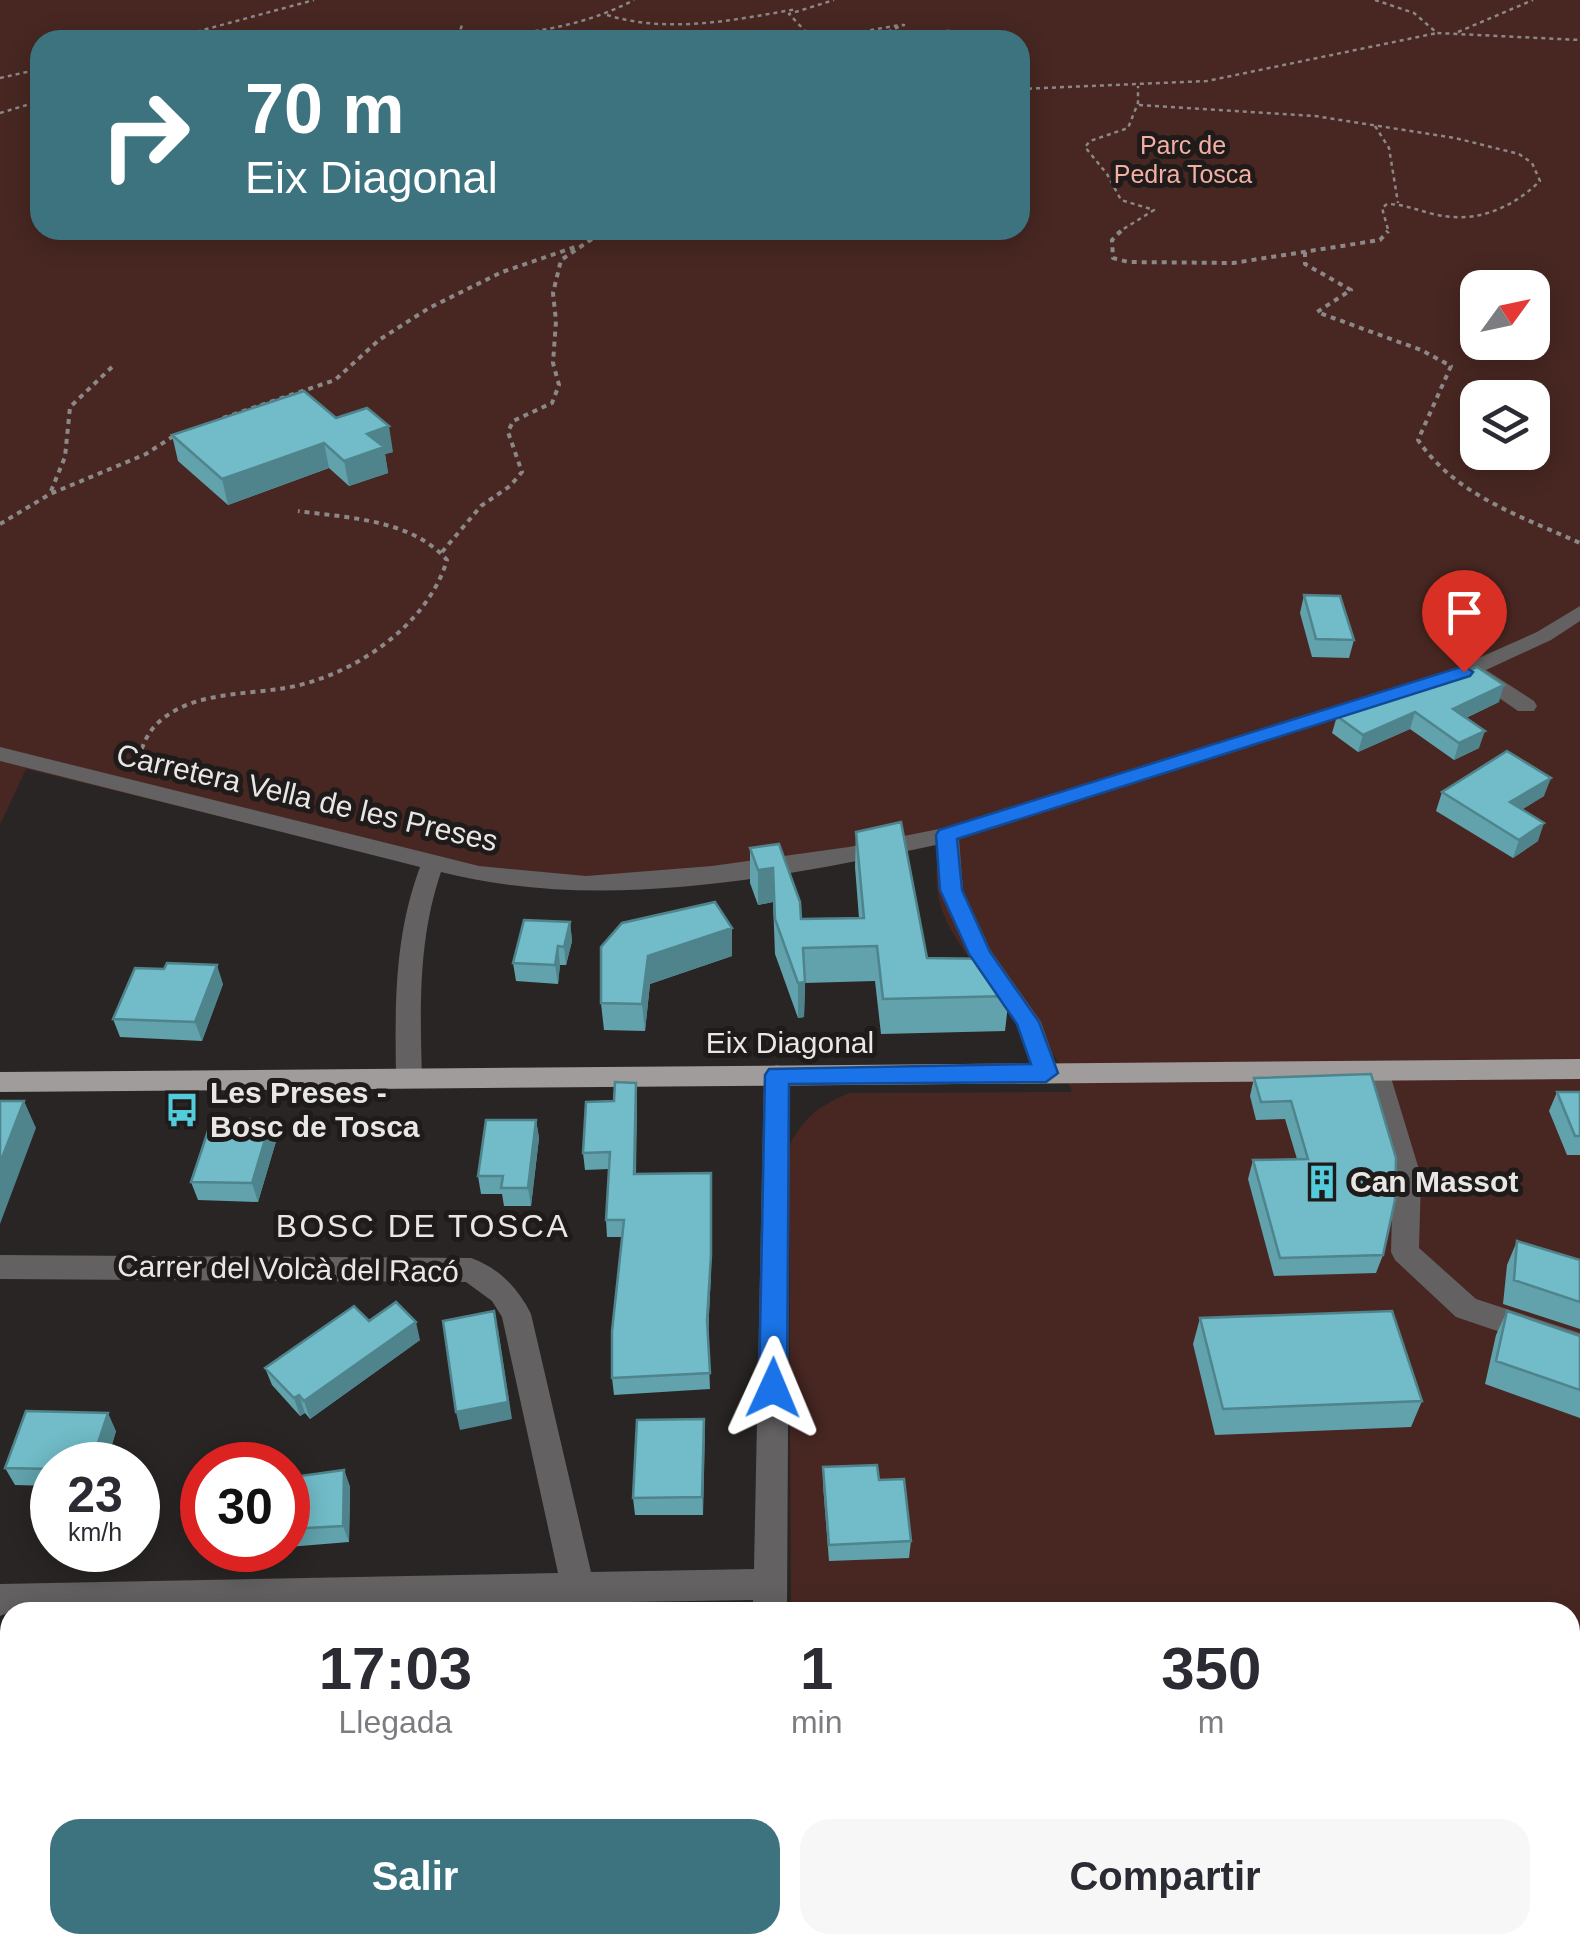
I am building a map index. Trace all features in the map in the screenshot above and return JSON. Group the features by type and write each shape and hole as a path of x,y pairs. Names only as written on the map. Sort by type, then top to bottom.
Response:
{"main road":[{"name":"Eix Diagonal","path":"0,1082 1580,1070"}],"street":[{"name":"Carretera Vella de les Preses","path":"0,754 478,874 586,884 712,874 849,855 946,835 1470,669 1544,636 1580,612"},
{"path":"1470,669 1526,706"},
{"path":"946,835 951,890 980,954 1028,1022 1046,1073"},
{"path":"410,1078 407,982 417,907 433,862"},
{"path":"1376,1070 1407,1176 1405,1252 1466,1308 1580,1346"},
{"path":"0,1600 578,1588 770,1598 777,1075"},
{"name":"Carrer del Volcà del Racó","path":"0,1266 472,1270 502,1292 516,1314 578,1588"}],"path":[{"path":"203,30 314,0"},
{"path":"546,30 605,14 634,0"},
{"path":"605,14 634,22 673,25 815,8 834,0"},
{"path":"1376,0 1410,11 1426,28 1437,33"},
{"path":"1450,34 1533,0"},
{"path":"797,9 790,14 804,30"},
{"path":"461,30 463,22"},
{"path":"871,30 904,25 892,30"},
{"path":"1030,89 1138,86 1235,76 1437,33 1580,40"},
{"path":"0,78 30,71"},
{"path":"1138,86 1139,105 1128,128 1090,141 1085,147 1108,174 1122,200 1154,210 1118,232 1110,253 1113,258 1151,264 1219,264 1380,240 1389,234 1382,208 1398,203 1447,218 1469,220 1502,208 1529,193 1540,181 1532,163 1518,154 1376,126 1314,116 1139,105"},
{"path":"0,113 30,105"},
{"path":"1376,126 1389,148 1398,203"},
{"path":"219,420 326,384 346,374 380,338 446,299 539,256 594,240"},
{"path":"442,552 481,506 510,486 522,472 508,432 514,421 552,402 559,385 553,363 553,293 561,260 578,246"},
{"path":"1306,252 1305,264 1352,290 1317,312 1421,350 1451,366 1418,440 1426,455 1464,486 1580,543"},
{"path":"50,494 65,458 70,407 113,366"},
{"path":"0,524 50,494 146,454 188,430"},
{"path":"142,790 136,770 145,739 168,717 206,700 304,685 340,673 380,650 430,600 447,560 438,546 415,534 298,512"}],"green space":[{"name":"Parc de Pedra Tosca","path":"0,0 1580,0 1580,1602 791,1602 789,1146 813,1114 849,1093 1072,1092 1059,1063 971,960 952,931 939,902 937,871 946,839 650,887 426,867 26,769 0,825"}],"building":[{"path":"304,391 336,418 367,408 389,426 367,434 384,447 344,461 324,443 222,479 172,435"},
{"path":"1304,595 1340,596 1354,640 1316,639"},
{"path":"1477,667 1504,685 1453,709 1485,731 1459,743 1415,712 1363,735 1337,716 1409,684 1418,685 1449,672 1456,676"},
{"path":"1507,751 1551,778 1510,802 1544,823 1519,840 1442,792"},
{"path":"901,822 927,958 995,959 1004,973 1009,996 883,999 877,946 803,948 805,982 798,983 775,919 773,868 758,870 750,848 779,844 800,902 801,919 864,918 856,832"},
{"path":"715,902 732,928 648,956 642,1004 601,1003 601,947 622,923"},
{"path":"524,920 570,922 564,947 558,946 555,965 513,963"},
{"path":"167,963 217,965 195,1022 113,1019 135,968 164,969"},
{"name":"Can Massot","path":"1371,1074 1396,1158 1395,1200 1383,1255 1280,1258 1253,1160 1308,1159 1291,1101 1261,1102 1254,1078"},
{"path":"615,1082 636,1083 634,1174 711,1173 707,1320 710,1373 612,1378 612,1331 624,1220 606,1220 610,1152 583,1153 586,1102 614,1101"},
{"path":"1557,1092 1580,1092 1580,1136 1575,1136"},
{"path":"0,1101 24,1101 0,1163"},
{"path":"212,1119 271,1120 252,1183 191,1182"},
{"path":"486,1120 536,1120 528,1188 501,1188 503,1176 478,1176"},
{"path":"1517,1241 1580,1260 1580,1302 1514,1280"},
{"path":"396,1302 416,1322 304,1401 299,1395 294,1398 265,1368 354,1306 369,1321"},
{"path":"494,1311 508,1402 456,1412 443,1321"},
{"path":"1392,1311 1422,1401 1223,1409 1200,1318"},
{"path":"1507,1311 1580,1336 1580,1390 1496,1361"},
{"path":"26,1411 108,1413 98,1442 30,1442 30,1469 5,1468"},
{"path":"704,1419 702,1497 633,1498 637,1420"},
{"path":"877,1465 879,1480 904,1479 911,1541 829,1545 823,1467"},
{"path":"344,1470 343,1526 310,1528 310,1475"}],"place":[{"name":"Les Preses - Bosc de Tosca","path":"182,1110"},
{"name":"Can Massot","path":"1322,1182"}],"district":[{"name":"BOSC DE TOSCA","path":"423,1226"}],"route":[{"path":"773,1388 777,1075 1046,1073 1028,1022 980,954 951,890 946,835 1464,672"}]}
